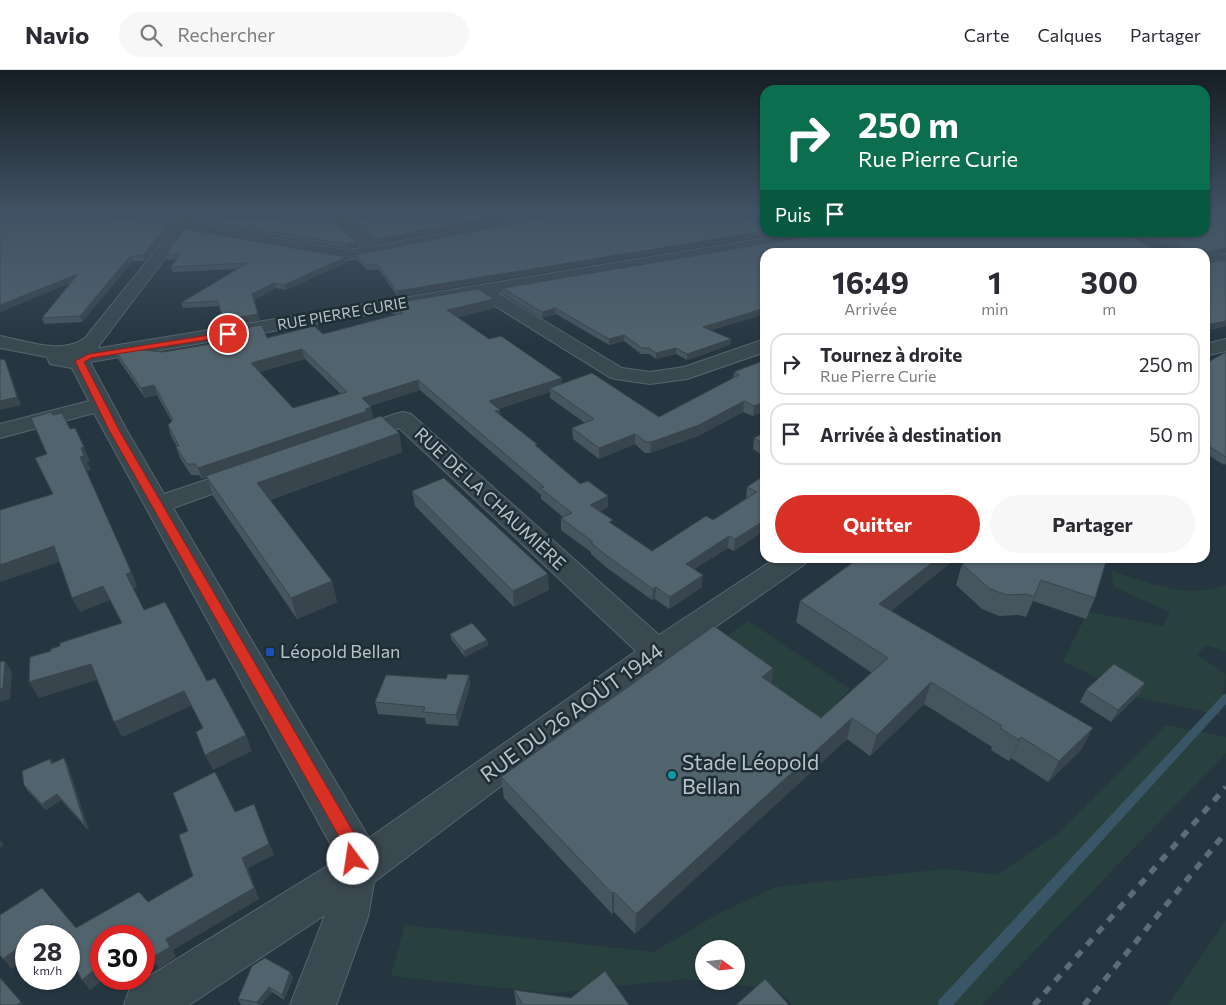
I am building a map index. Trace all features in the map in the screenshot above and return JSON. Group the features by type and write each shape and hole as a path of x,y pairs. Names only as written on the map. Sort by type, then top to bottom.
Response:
{"street":[{"path":"78,355 92,342 158,257"},
{"name":"RUE PIERRE CURIE","path":"78,355 483,291 674,257"},
{"path":"1210,261 1226,259"},
{"path":"483,291 616,373 650,378 687,373 760,347"},
{"path":"0,342 78,355"},
{"path":"1210,349 1226,345"},
{"path":"78,355 102,404 352,845 353,890 346,917 313,1005"},
{"path":"0,431 102,404"},
{"name":"RUE DE LA CHAUMIÈRE","path":"329,445 403,419 657,652"},
{"path":"159,504 265,467"},
{"name":"RUE DU 26 AOÛT 1944","path":"147,1005 354,874 657,652 788,563"}],"green space":[{"path":"1111,571 1154,585 1183,590 1197,591 1226,585 1226,651 1206,645 1197,654 1226,675 1220,715 1136,697 1063,661 1088,612 1163,626 1170,612 1114,587"},
{"path":"748,621 850,689 808,733 712,647"},
{"path":"1166,725 1226,737 1226,753 982,1005 793,1005 776,989 745,986 745,940 695,940 695,980 684,979 551,993 391,976 405,925 654,952 716,915 775,887 946,869 997,875 1060,832"},
{"path":"1226,920 1226,1005 1168,1005"}],"building":[{"path":"0,257 130,257 80,316 42,318 78,274 0,305"},
{"path":"178,257 346,257 284,285 274,283 252,294 258,314 223,320 218,301 181,303 247,263 171,267"},
{"path":"358,257 608,257 397,291 378,265 366,265"},
{"path":"688,257 760,257 760,310 703,327 731,339 687,354 676,348 656,353 649,348 642,348 624,335 609,339 555,308 542,312 503,288"},
{"path":"1226,260 1226,321 1210,324 1210,262"},
{"path":"478,289 494,299 447,310 489,339 501,336 562,378 489,401 500,410 495,411 537,444 535,445 580,484 588,481 608,496 590,505 613,520 609,522 652,551 706,516 713,520 757,492 747,487 760,478 760,523 735,539 729,536 686,564 703,575 670,597 656,587 653,589 607,556 591,543 593,542 561,518 572,513 540,488 544,487 418,380 362,398 371,407 365,409 367,411 198,468 195,464 187,464 176,447 179,446 168,425 173,420 154,385 141,388 114,349 124,348 163,352 228,341 225,331 262,325 267,338 314,326 323,334 403,313 390,304","holes":["302,349 347,392 293,408 251,363"]},
{"path":"1226,352 1226,457 1210,447 1210,361"},
{"path":"0,359 5,360 17,397 0,401"},
{"path":"760,362 760,404 754,406 744,401 699,425 651,442 646,442 635,434 599,448 572,428 594,419 550,388 592,373 659,417 739,375 734,372"},
{"path":"51,412 53,415 62,413 70,429 75,428 84,447 81,448 84,456 80,457 131,572 126,574 144,610 165,602 207,681 215,678 246,735 205,755 196,732 203,728 184,691 114,722 91,664 29,682 30,657 51,651 51,649 60,646 60,643 122,623 103,586 72,598 54,546 0,565 0,510 53,494 35,458 47,454 31,418"},
{"path":"381,416 399,433 257,483 332,581 291,598 206,476"},
{"path":"760,435 760,442 754,438"},
{"path":"444,478 548,574 513,591 412,491"},
{"name":"Stade Léopold Bellan","path":"852,563 932,563 879,604 1093,728 1059,761 1021,737 1019,740 1000,728 1002,726 931,682 877,735 852,718 636,914 614,892 612,893 501,777 714,626 773,668 762,677 821,718 888,658 800,601"},
{"path":"1106,563 1095,598 1041,580 1034,597 1027,594 1007,595 990,589 962,564"},
{"path":"472,623 487,640 464,651 450,634"},
{"path":"5,661 3,688 0,689 0,662"},
{"path":"1114,664 1145,683 1118,710 1086,690"},
{"path":"448,674 469,675 456,715 423,712 425,707 375,702 386,675 446,679"},
{"path":"64,758 85,825 57,794 42,804 24,785 22,771 50,759 51,764"},
{"path":"215,772 235,812 254,804 269,844 242,858 254,888 166,939 170,947 155,956 155,925 90,925 90,973 82,980 80,976 80,926 139,892 148,902 193,876 179,835 188,831 173,793"},
{"path":"42,888 73,925 15,925 15,950 3,959 0,955 0,915"},
{"path":"265,958 290,972 282,995 269,987 257,1002 238,999 252,966"},
{"path":"605,971 629,1005 523,1005 514,990 571,998"},
{"path":"0,978 21,1002 17,1005 0,1005"},
{"path":"765,979 787,1005 736,1005"}],"waterway":[{"path":"944,1005 1226,698"}],"railway":[{"path":"1034,1005 1226,787"},
{"path":"1084,1005 1226,832"}],"place":[{"name":"Léopold Bellan","path":"270,652"},
{"name":"Stade Léopold Bellan","path":"672,775"}],"route":[{"path":"228,334 99,356 89,356 79,361 82,363 82,368 114,430 159,504 338,819 352,845 353,859"}]}
